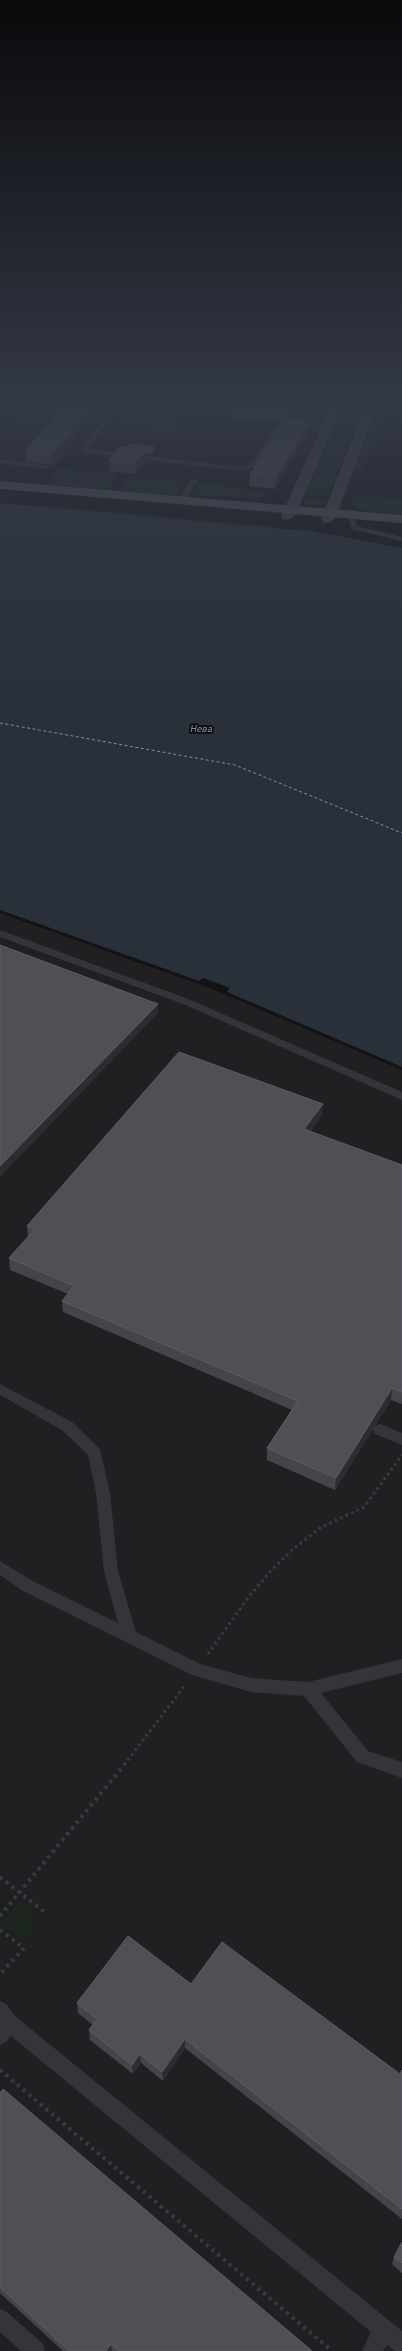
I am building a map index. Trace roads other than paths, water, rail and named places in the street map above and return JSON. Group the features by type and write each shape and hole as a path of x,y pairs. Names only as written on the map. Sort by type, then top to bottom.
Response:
{"main road":[{"path":"219,512 286,518 329,516 402,519"},
{"path":"247,512 286,518"},
{"path":"286,518 289,512"},
{"path":"329,516 331,512"},
{"path":"329,516 352,521 402,525"}],"lane":[{"path":"352,521 354,527 402,539"},
{"path":"0,933 187,1002 402,1096"},
{"path":"0,1389 67,1426 95,1453 103,1493 111,1570 129,1636"},
{"path":"380,1430 402,1439"},
{"path":"0,1567 28,1586 197,1670 251,1685 308,1689 402,1666"},
{"path":"308,1689 363,1757 402,1770"},
{"path":"3,2023 402,2344"},
{"path":"0,2319 35,2350"},
{"path":"372,2351 384,2329"}],"water":[{"name":"Нева","path":"0,512 95,512 317,532 402,548 402,1067 227,992 230,988 203,978 199,981 0,910"}]}
